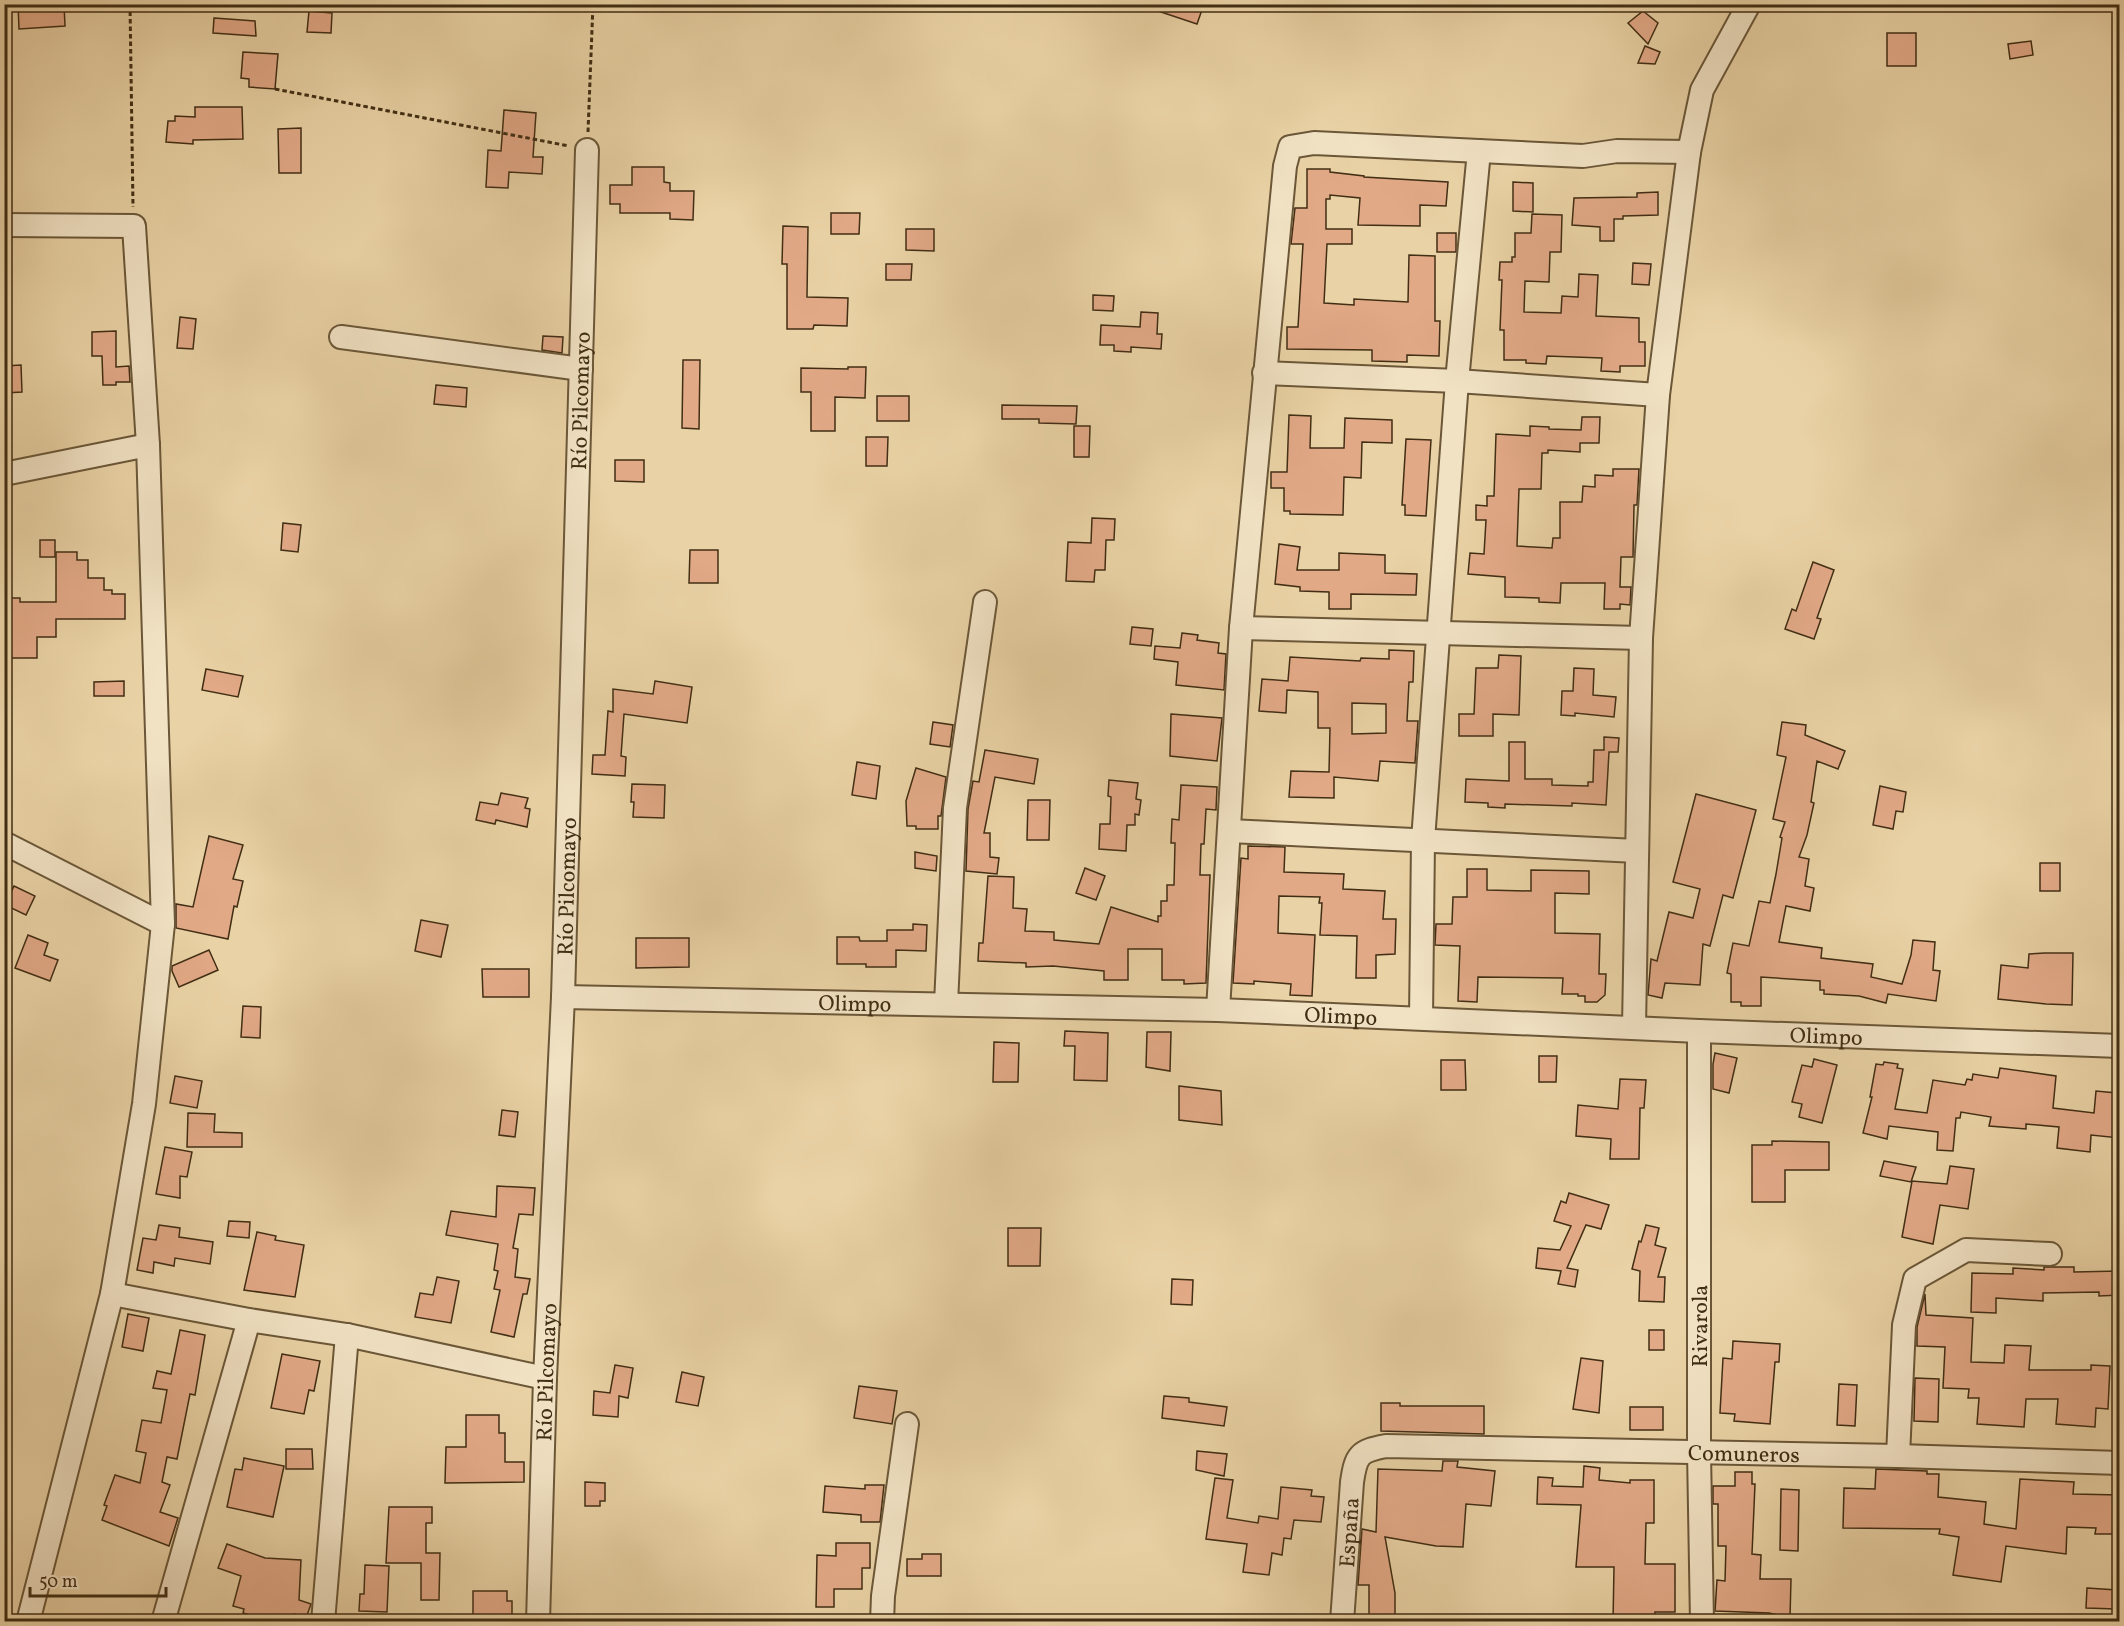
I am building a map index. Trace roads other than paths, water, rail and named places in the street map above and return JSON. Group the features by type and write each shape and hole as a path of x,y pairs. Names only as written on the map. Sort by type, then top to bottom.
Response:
{"street":[{"path":"1634,1027 1641,638 1658,395 1689,152 1702,90 1749,4"},
{"path":"1218,1010 1241,628 1285,166 1290,147 1314,143 1583,156 1617,151 1689,152"},
{"name":"Río Pilcomayo","path":"538,1622 545,1378 563,997 587,150"},
{"path":"1420,1018 1423,840 1457,381 1479,151"},
{"path":"4,225 134,226 148,445 163,924 144,1104 112,1294 28,1622"},
{"path":"341,337 581,369"},
{"path":"1264,373 1457,381 1658,395"},
{"path":"4,474 148,445"},
{"path":"946,1004 955,808 985,602"},
{"path":"1241,628 1641,638"},
{"path":"1229,831 1637,851"},
{"path":"4,843 163,924"},
{"name":"Olimpo","path":"563,997 1218,1010 1699,1031 2120,1046"},
{"name":"Rivarola","path":"1699,1031 1699,1452 1702,1622"},
{"path":"1898,1456 1904,1325 1915,1279 1966,1250 2050,1254"},
{"path":"112,1294 249,1320 347,1335 545,1378"},
{"path":"164,1622 249,1320"},
{"path":"323,1622 347,1335"},
{"path":"882,1622 883,1596 907,1424"},
{"name":"Comuneros","path":"1368,1449 1386,1446 1898,1456 2120,1463"},
{"name":"España","path":"1342,1622 1355,1461 1368,1449"}]}
